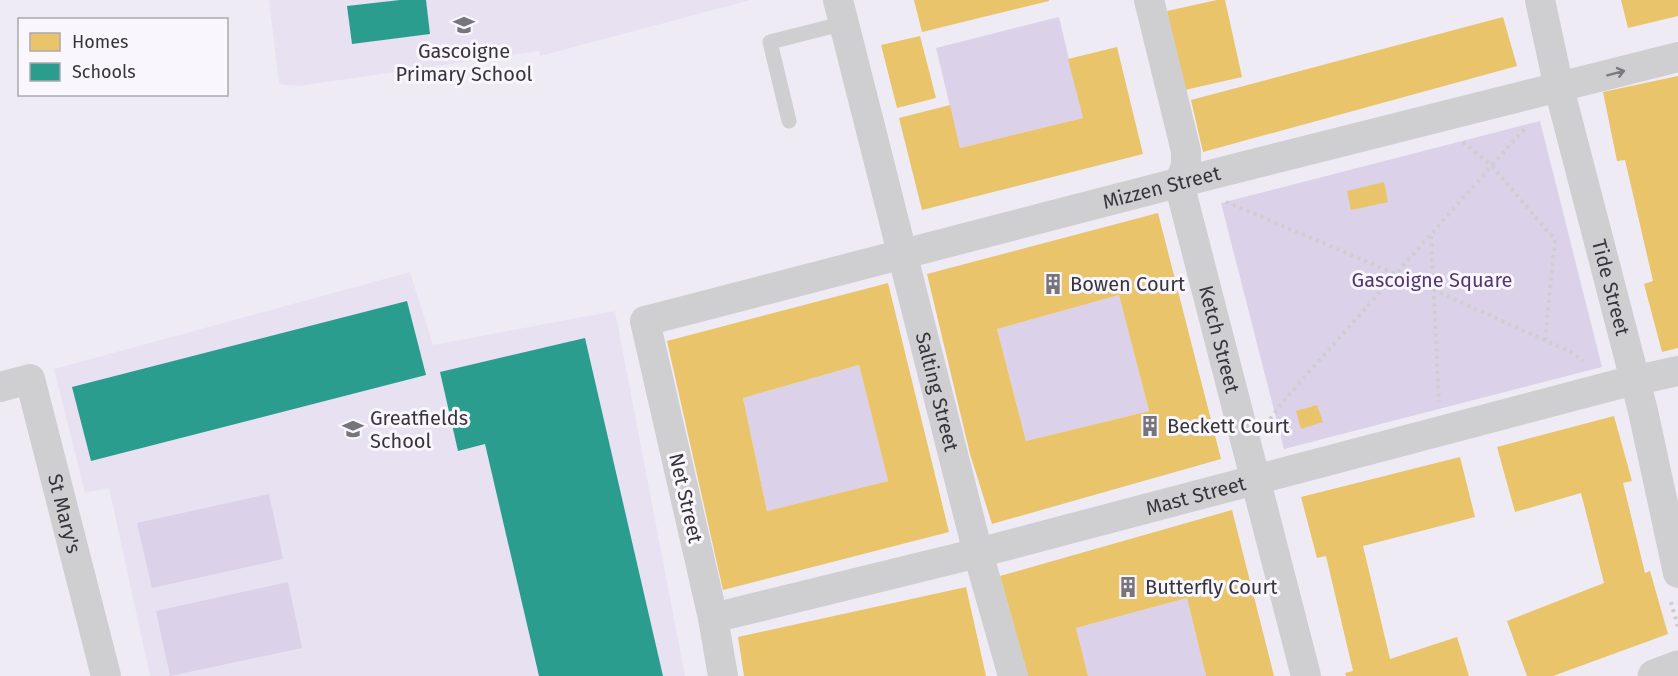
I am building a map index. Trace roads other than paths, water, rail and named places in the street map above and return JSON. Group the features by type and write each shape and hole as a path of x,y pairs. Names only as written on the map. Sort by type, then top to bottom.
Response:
{"street":[{"name":"Ketch Street","path":"1149,0 1186,151 1186,166 1179,183 1306,676"},
{"name":"Tide Street","path":"1540,0 1625,383 1643,411 1678,573"},
{"name":"Salting Street","path":"842,11 901,254 978,554 1013,676"},
{"name":"Mizzen Street","path":"645,321 1678,57"},
{"name":"Net Street","path":"645,321 713,618 723,676"},
{"name":"Mast Street","path":"713,618 978,554 1678,371"},
{"name":"St Mary's","path":"0,387 30,380 106,676"}],"lane":[{"path":"789,122 770,42 842,11"}],"place":[{"name":"Gascoigne Primary School","path":"464,25"},
{"name":"Bowen Court","path":"1053,284"},
{"name":"Beckett Court","path":"1150,426"},
{"name":"Greatfields School","path":"353,429"},
{"name":"Butterfly Court","path":"1128,587"}],"park label":[{"name":"Gascoigne Square","path":"1432,280"}]}
